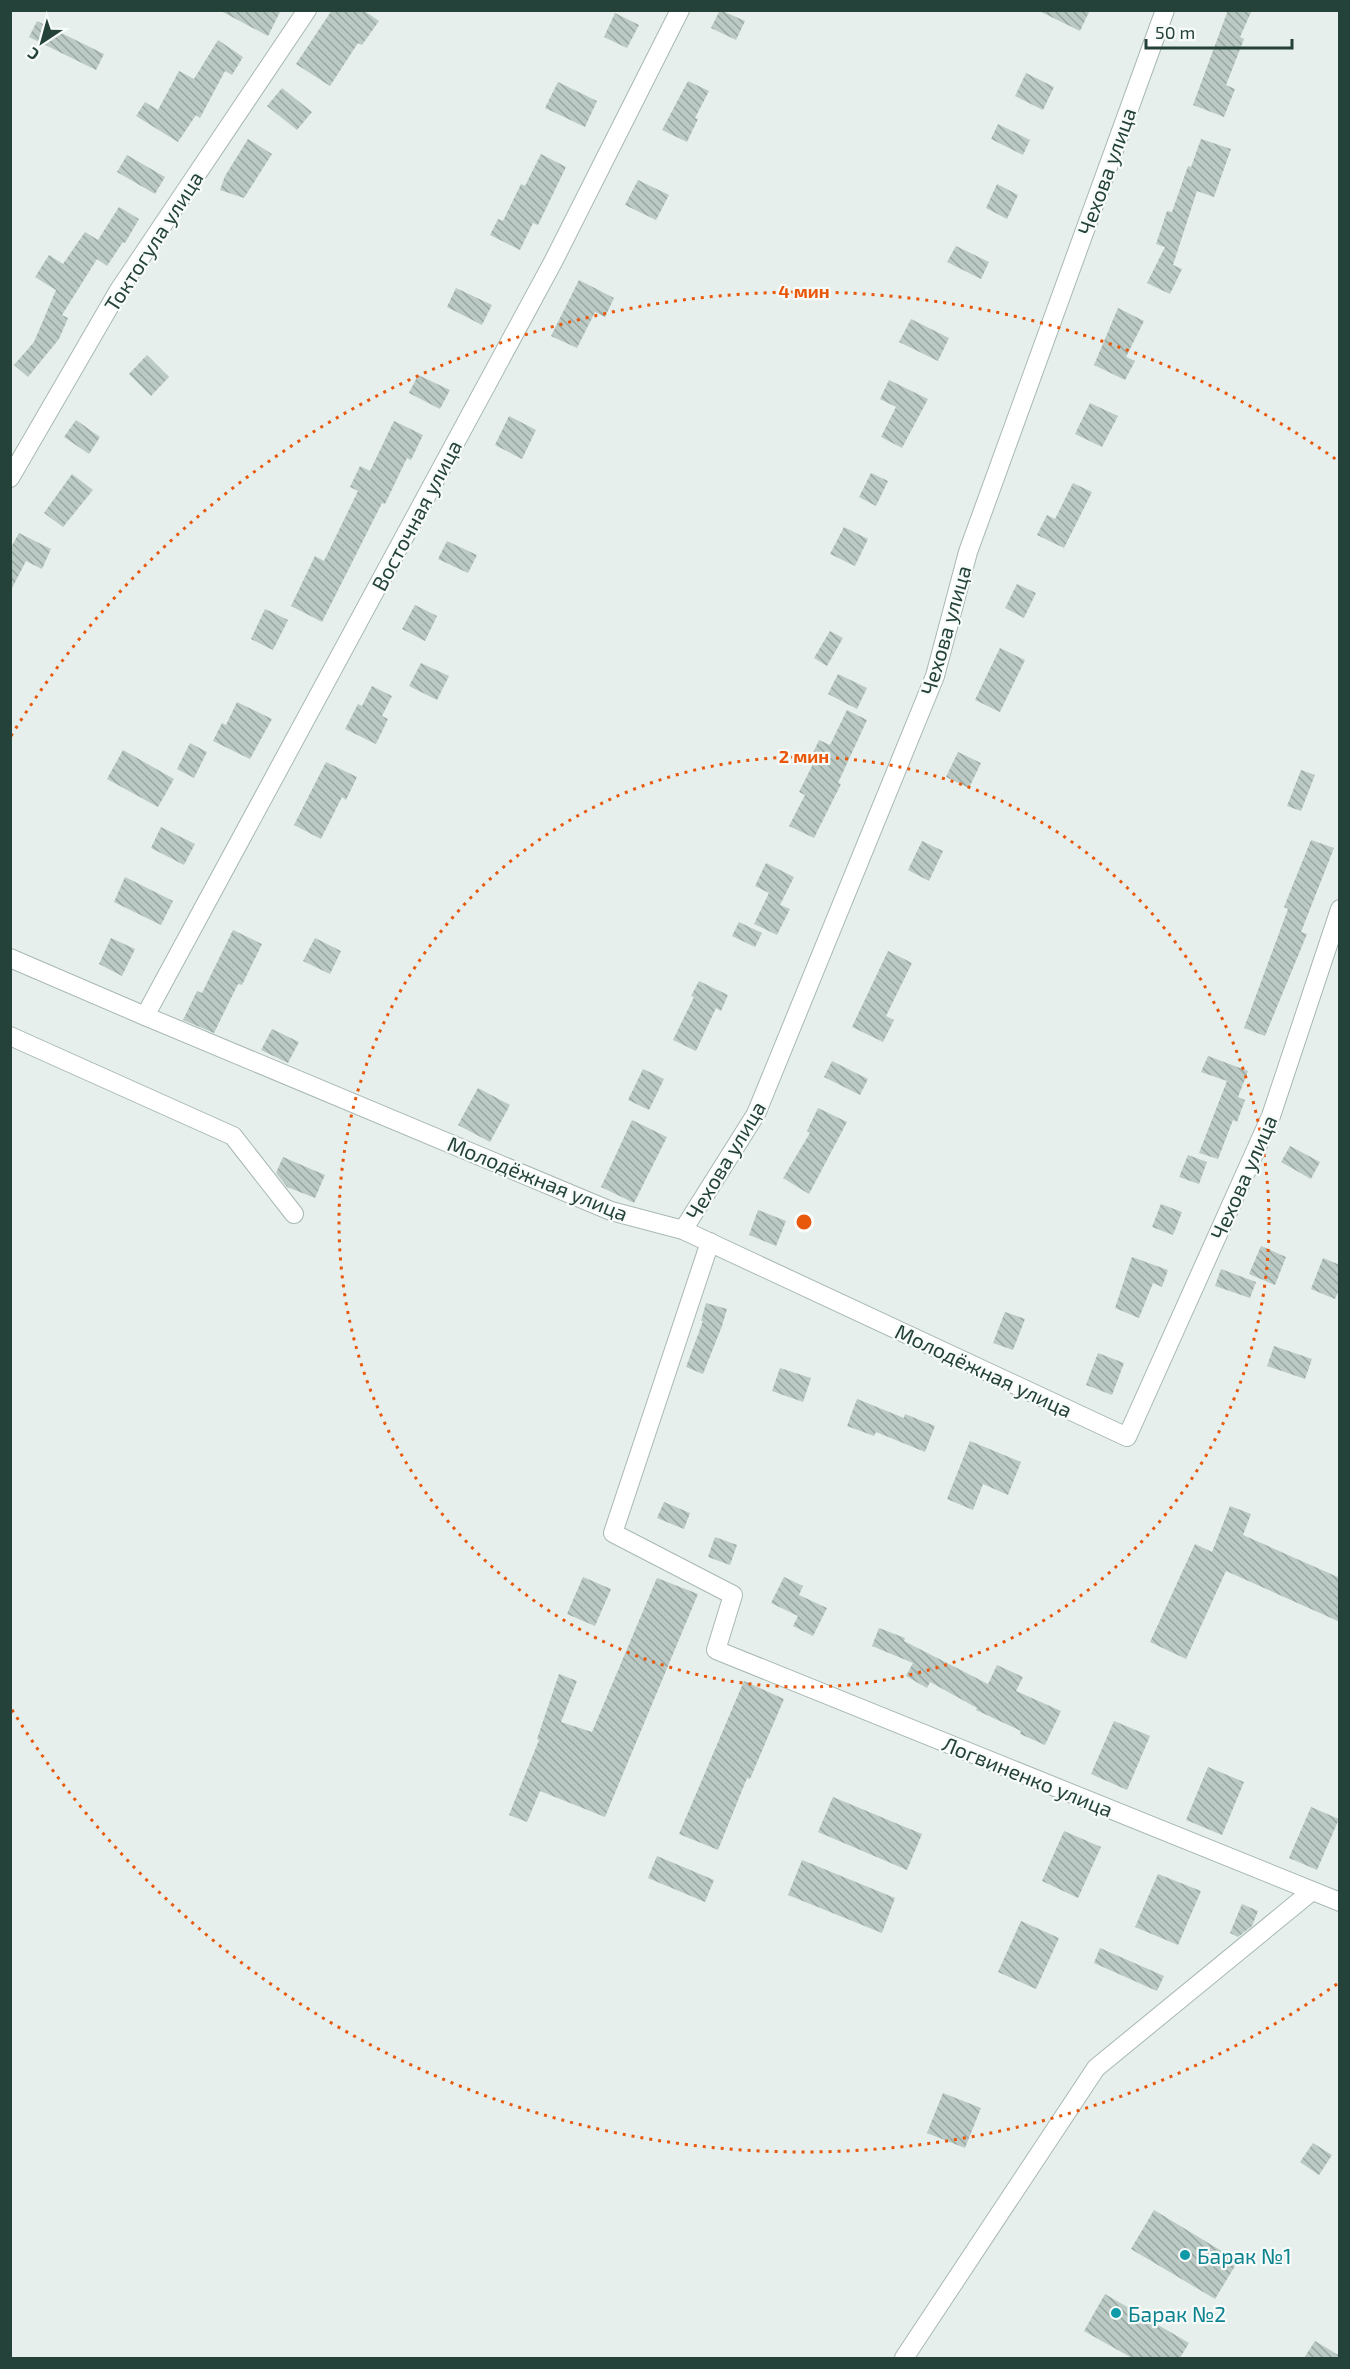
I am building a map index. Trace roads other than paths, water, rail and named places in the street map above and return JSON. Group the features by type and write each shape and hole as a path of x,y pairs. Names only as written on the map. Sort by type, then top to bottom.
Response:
{"street":[{"name":"Токтогула улица","path":"10,478 119,290 307,10"},
{"name":"Восточная улица","path":"145,1016 547,273 680,10"},
{"name":"Чехова улица","path":"683,1230 756,1114 935,676 968,552 1165,10"},
{"name":"Чехова улица","path":"1127,1437 1271,1116 1340,909"},
{"name":"Молодёжная улица","path":"10,958 611,1210 683,1230 1127,1437"},
{"path":"10,1036 233,1136 294,1214"},
{"name":"Логвиненко улица","path":"710,1242 613,1533 734,1595 716,1650 1340,1902"},
{"path":"904,2358 1096,2068 1312,1891"}],"place":[{"name":"Барак №1","path":"1185,2255"},
{"name":"Барак №2","path":"1116,2313"}]}
